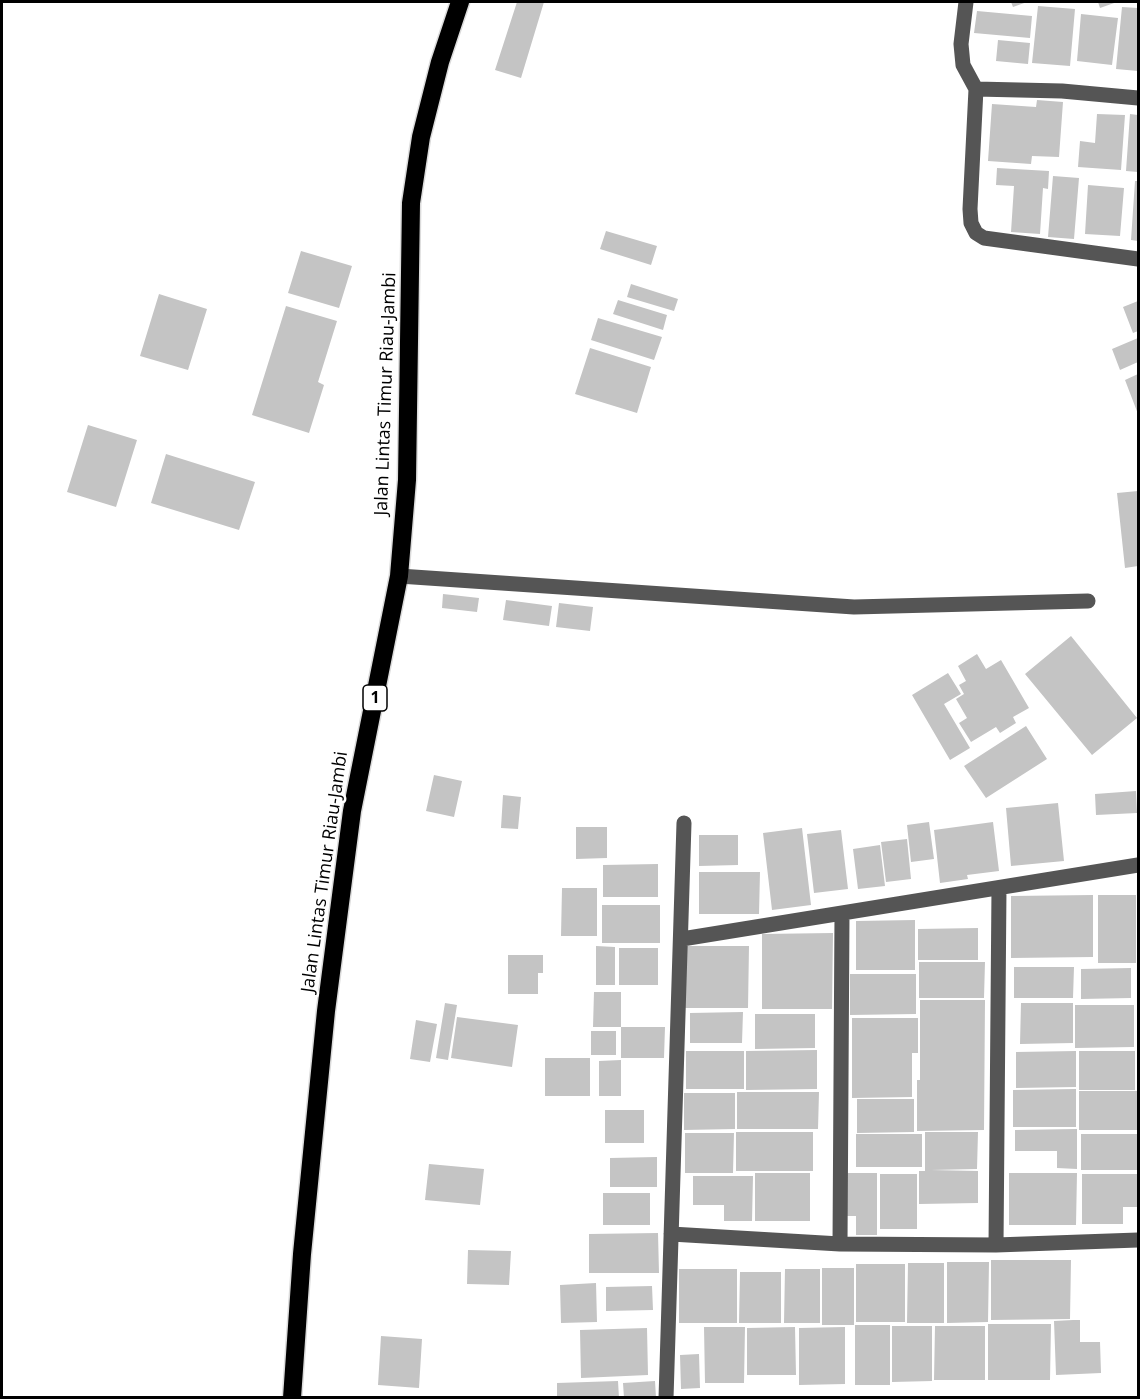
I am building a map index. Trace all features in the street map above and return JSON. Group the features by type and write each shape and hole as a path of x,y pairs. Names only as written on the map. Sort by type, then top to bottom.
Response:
{"highway":[{"name":"Jalan Lintas Timur Riau-Jambi","path":"292,1398 305,1219 326,1011 352,811 399,576 408,456 411,203 421,137 440,62 460,2"}],"street":[{"path":"966,2 961,44 963,65 976,89 970,209 971,223 976,233 984,238 1138,259"},
{"path":"976,89 1062,91 1138,98"},
{"path":"399,576 854,607 1088,601"},
{"path":"666,1398 684,823"},
{"path":"682,939 1138,865"},
{"path":"996,1245 999,888"},
{"path":"840,1244 842,914"},
{"path":"671,1234 840,1244 996,1245 1138,1240"}],"building":[{"path":"517,2 544,2 521,78 495,70"},
{"path":"1011,2 1027,2 1013,7"},
{"path":"1098,2 1117,2 1100,8"},
{"path":"1038,6 1075,9 1070,66 1032,63"},
{"path":"1122,7 1138,8 1138,71 1116,69"},
{"path":"977,11 1032,16 1030,38 974,33"},
{"path":"1081,14 1118,18 1112,65 1077,61"},
{"path":"998,40 1030,43 1028,64 996,61"},
{"path":"1037,100 1063,102 1059,157 1032,156 1031,164 988,161 992,104 1036,107"},
{"path":"1097,114 1125,115 1121,170 1078,167 1080,141 1095,143"},
{"path":"1130,114 1138,115 1138,172 1126,171"},
{"path":"997,168 1049,171 1048,189 1043,188 1040,234 1011,232 1014,186 996,185"},
{"path":"1053,176 1079,178 1074,239 1048,237"},
{"path":"1135,181 1138,181 1138,241 1131,240"},
{"path":"1088,185 1124,188 1120,236 1085,234"},
{"path":"606,231 657,246 651,265 600,249"},
{"path":"301,251 352,266 339,308 288,293"},
{"path":"631,284 678,299 674,311 627,297"},
{"path":"159,294 207,309 188,370 140,356"},
{"path":"618,300 667,315 663,330 613,314"},
{"path":"1138,301 1138,331 1133,333 1123,307"},
{"path":"286,306 337,321 318,382 324,385 309,433 252,415"},
{"path":"598,318 662,337 654,360 591,340"},
{"path":"1138,338 1138,362 1120,370 1112,349"},
{"path":"590,348 651,367 637,413 575,394"},
{"path":"1138,374 1138,414 1125,380"},
{"path":"88,425 137,440 116,507 67,492"},
{"path":"166,454 255,482 239,530 151,503"},
{"path":"1138,491 1138,566 1125,568 1117,493"},
{"path":"443,594 479,598 477,612 442,608"},
{"path":"506,600 552,606 549,626 503,620"},
{"path":"559,603 593,607 590,631 556,627"},
{"path":"1071,636 1137,718 1092,755 1025,674"},
{"path":"977,654 986,669 1001,660 1029,708 1013,717 1016,723 1000,733 996,727 971,742 959,723 967,718 956,699 964,694 959,685 966,681 958,666"},
{"path":"948,673 961,694 944,704 970,748 950,760 912,695"},
{"path":"1026,726 1047,759 986,798 964,766"},
{"path":"434,775 462,781 454,817 426,811"},
{"path":"1136,791 1137,813 1096,815 1095,794"},
{"path":"503,795 521,797 518,829 501,828"},
{"path":"1058,803 1064,861 1011,866 1006,808"},
{"path":"929,822 934,859 911,862 907,825"},
{"path":"993,822 999,871 967,875 968,879 940,883 934,830"},
{"path":"576,827 607,827 607,858 576,859"},
{"path":"802,828 811,905 772,910 763,833"},
{"path":"841,830 848,889 814,893 807,834"},
{"path":"699,835 738,835 738,865 699,866"},
{"path":"907,839 911,879 886,882 881,842"},
{"path":"880,845 885,886 858,889 853,849"},
{"path":"658,864 658,897 603,897 603,865"},
{"path":"699,872 760,872 759,914 699,914"},
{"path":"562,888 597,888 597,936 561,936"},
{"path":"1093,895 1093,957 1011,958 1011,896"},
{"path":"1098,895 1136,895 1136,963 1098,963"},
{"path":"602,905 660,905 660,943 602,943"},
{"path":"915,920 915,970 856,970 856,921"},
{"path":"978,928 978,960 918,960 918,929"},
{"path":"833,933 832,1009 762,1009 762,934"},
{"path":"596,946 615,947 615,985 596,985"},
{"path":"685,946 749,946 748,1008 685,1008"},
{"path":"619,948 658,948 658,985 619,985"},
{"path":"508,955 543,955 543,973 538,973 538,994 508,994"},
{"path":"919,962 985,962 984,998 919,998"},
{"path":"1014,967 1074,967 1073,998 1014,998"},
{"path":"1131,968 1131,998 1081,999 1081,969"},
{"path":"850,974 916,974 916,1014 850,1015"},
{"path":"594,992 621,992 621,1027 593,1027"},
{"path":"920,1000 985,1000 984,1130 917,1131 917,1080 920,1080"},
{"path":"445,1003 457,1005 448,1060 436,1058"},
{"path":"1021,1003 1073,1003 1073,1043 1020,1044"},
{"path":"1075,1005 1134,1005 1134,1047 1075,1048"},
{"path":"743,1012 742,1043 690,1043 690,1013"},
{"path":"755,1014 815,1014 815,1048 755,1049"},
{"path":"457,1017 518,1025 512,1067 451,1058"},
{"path":"852,1018 918,1018 918,1053 912,1053 912,1097 852,1098"},
{"path":"416,1020 437,1024 430,1062 410,1059"},
{"path":"621,1027 665,1027 664,1058 621,1058"},
{"path":"591,1031 616,1031 616,1055 591,1055"},
{"path":"817,1050 817,1089 746,1090 746,1051"},
{"path":"686,1051 744,1051 744,1089 686,1089"},
{"path":"1076,1051 1076,1087 1016,1088 1016,1052"},
{"path":"1079,1051 1135,1051 1135,1090 1079,1090"},
{"path":"545,1058 590,1058 590,1096 545,1096"},
{"path":"621,1060 621,1096 599,1096 599,1061"},
{"path":"1076,1089 1076,1127 1013,1127 1013,1090"},
{"path":"1079,1091 1137,1091 1137,1130 1079,1130"},
{"path":"737,1092 819,1092 818,1129 737,1129"},
{"path":"684,1093 735,1093 735,1129 684,1130"},
{"path":"857,1099 914,1099 914,1132 857,1133"},
{"path":"605,1110 644,1110 644,1143 605,1143"},
{"path":"1077,1129 1077,1169 1057,1168 1057,1151 1015,1151 1015,1130"},
{"path":"736,1132 813,1132 813,1171 736,1171"},
{"path":"925,1132 978,1132 977,1169 931,1170 978,1171 978,1203 919,1204 919,1171 925,1171"},
{"path":"685,1133 734,1133 733,1173 685,1173"},
{"path":"856,1134 922,1134 922,1167 856,1167"},
{"path":"1081,1134 1138,1134 1138,1170 1081,1170"},
{"path":"657,1157 657,1187 610,1187 610,1158"},
{"path":"429,1164 484,1169 480,1205 425,1200"},
{"path":"755,1173 810,1173 810,1221 755,1221"},
{"path":"845,1173 877,1173 877,1235 856,1235 856,1216 844,1216"},
{"path":"1009,1173 1077,1173 1076,1225 1009,1225"},
{"path":"880,1174 917,1174 917,1229 880,1229"},
{"path":"1082,1174 1138,1174 1138,1207 1123,1207 1123,1224 1082,1224"},
{"path":"693,1176 753,1176 752,1221 724,1221 724,1205 693,1205"},
{"path":"603,1193 650,1193 650,1225 603,1225"},
{"path":"658,1233 659,1273 589,1273 589,1234"},
{"path":"468,1250 511,1251 509,1285 467,1284"},
{"path":"991,1260 1071,1260 1070,1319 991,1320"},
{"path":"947,1262 989,1262 988,1322 947,1323"},
{"path":"908,1263 944,1263 944,1323 907,1323"},
{"path":"856,1264 905,1264 905,1322 856,1322"},
{"path":"822,1268 854,1268 854,1325 822,1325"},
{"path":"679,1269 737,1269 737,1323 679,1323"},
{"path":"785,1269 820,1269 820,1323 784,1323"},
{"path":"740,1272 781,1272 781,1323 739,1323"},
{"path":"596,1283 597,1322 561,1323 560,1285"},
{"path":"652,1286 653,1310 606,1311 606,1287"},
{"path":"1080,1320 1080,1342 1100,1342 1101,1373 1056,1375 1054,1321"},
{"path":"988,1324 1051,1324 1050,1380 988,1380"},
{"path":"855,1325 890,1325 890,1385 855,1385"},
{"path":"892,1326 932,1326 932,1381 892,1382"},
{"path":"935,1326 985,1326 985,1380 934,1380"},
{"path":"704,1327 745,1327 744,1383 705,1383"},
{"path":"795,1327 796,1375 747,1375 747,1328"},
{"path":"845,1327 845,1384 799,1385 799,1328"},
{"path":"647,1328 648,1375 581,1378 580,1330"},
{"path":"381,1336 422,1339 419,1388 378,1385"},
{"path":"699,1354 700,1388 681,1389 680,1355"},
{"path":"618,1381 619,1398 557,1398 557,1383"},
{"path":"655,1381 656,1398 624,1398 623,1383"}]}
